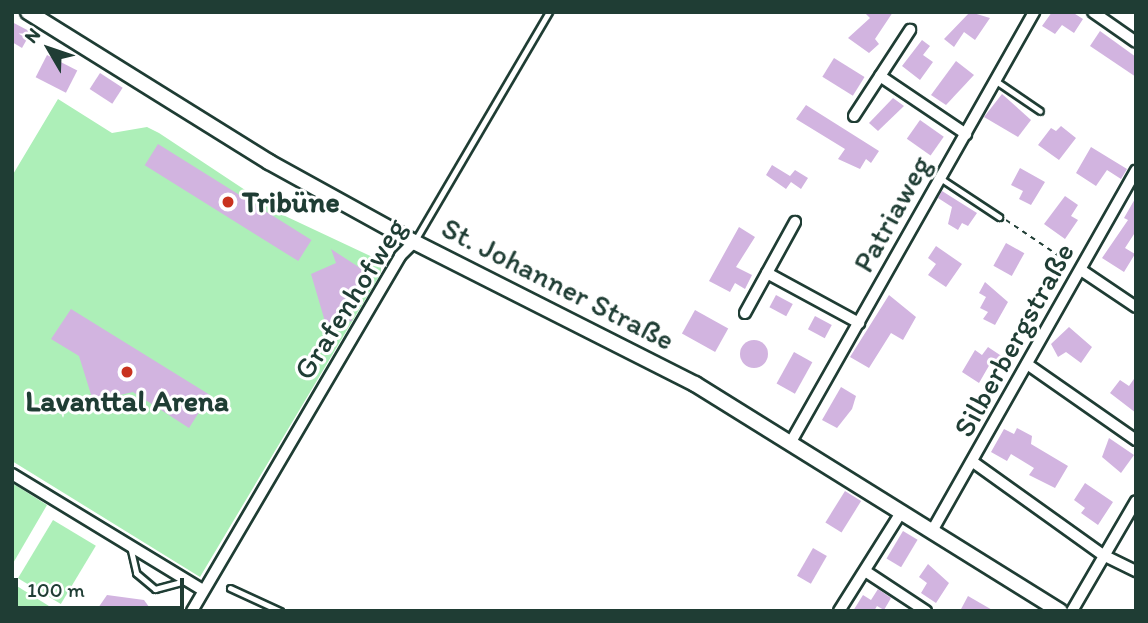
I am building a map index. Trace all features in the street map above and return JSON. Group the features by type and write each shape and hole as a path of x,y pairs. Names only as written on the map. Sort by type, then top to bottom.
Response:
{"street":[{"name":"St. Johanner Straße","path":"28,12 269,162 414,242 628,348 792,440 1060,611"},
{"name":"Patriaweg","path":"792,440 1034,12"},
{"path":"1093,12 1136,41"},
{"path":"854,116 910,30"},
{"path":"880,76 966,134"},
{"name":"Silberbergstraße","path":"932,531 1135,173"},
{"path":"745,313 795,222"},
{"name":"Grafenhofweg","path":"192,611 400,256 414,242"},
{"path":"1081,270 1136,307"},
{"path":"767,273 859,323"},
{"path":"1027,364 1136,440"},
{"path":"972,462 1103,555 1136,571"},
{"path":"12,474 203,590"},
{"path":"1072,611 1136,501"},
{"path":"839,611 902,511"},
{"path":"865,571 926,611"}],"lane":[{"name":"Grafenhofweg","path":"414,242 549,12"},
{"path":"996,81 1040,111"},
{"path":"940,178 999,217"},
{"path":"130,546 136,573 155,589 170,588 187,580"},
{"path":"230,588 280,611"}],"path":[{"path":"999,217 1081,270"}],"green space":[{"name":"Lavanttal Arena","path":"58,99 112,133 147,127 159,133 283,215 381,261 381,273 200,577 12,461 12,176"},
{"path":"12,483 47,505 12,565"},
{"path":"53,520 96,546 61,604 18,578"},
{"path":"12,583 57,611 12,611"}],"building":[{"path":"864,12 893,12 875,39 879,44 869,53 848,38 870,18"},
{"path":"970,12 990,18 975,40 964,32 954,47 944,39"},
{"path":"1052,12 1072,12 1083,19 1074,33 1062,25 1055,34 1042,26"},
{"path":"12,22 31,32 22,48 12,42"},
{"path":"1100,31 1136,57 1136,77 1090,46"},
{"path":"922,40 930,46 923,55 933,62 920,80 902,66"},
{"path":"47,55 77,70 66,93 36,77"},
{"path":"834,58 865,77 853,96 822,77"},
{"path":"956,61 974,75 946,105 931,95"},
{"path":"100,73 123,88 112,104 90,89"},
{"path":"1002,94 1031,120 1018,137 984,117"},
{"path":"893,98 904,106 878,131 869,123"},
{"path":"806,105 879,151 871,163 866,159 860,169 838,159 845,149 796,119"},
{"path":"920,120 944,137 931,155 907,139"},
{"path":"1061,126 1076,138 1059,160 1038,145 1051,128 1056,131"},
{"name":"Tribüne","path":"158,144 311,240 298,261 145,165"},
{"path":"1091,147 1127,169 1121,179 1107,170 1096,186 1076,173"},
{"path":"772,165 790,176 795,170 808,178 801,189 791,182 786,189 766,175"},
{"path":"1020,168 1045,182 1031,205 1019,199 1023,191 1011,185"},
{"path":"942,191 977,213 968,226 962,223 958,230 948,224 952,207 938,198"},
{"path":"1065,196 1078,205 1071,216 1078,220 1065,239 1044,224"},
{"path":"1136,197 1136,231 1125,248 1135,254 1124,272 1102,258 1128,220 1124,218"},
{"path":"739,227 755,237 736,267 752,275 745,289 735,283 730,292 709,281"},
{"path":"1006,243 1024,253 1012,276 993,266"},
{"path":"936,246 962,264 946,287 928,275 936,264 928,258"},
{"path":"331,249 374,277 361,286 351,303 352,321 326,325 311,274 336,263"},
{"path":"985,282 1008,302 995,325 983,319 988,312 980,308 986,297 979,293"},
{"path":"776,295 793,304 786,316 769,307"},
{"path":"889,295 916,317 903,340 891,333 869,368 850,357"},
{"name":"Lavanttal Arena","path":"71,309 210,395 189,428 133,392 93,401 79,356 51,339"},
{"path":"695,310 728,328 715,352 682,334"},
{"path":"815,316 832,325 825,338 808,329"},
{"path":"1069,327 1092,347 1081,363 1066,352 1058,357 1051,344"},
{"path":"754,340 764,344 768,354 764,364 754,368 744,364 740,354 744,344"},
{"path":"988,347 1009,361 1002,372 990,364 979,383 962,372 975,350 982,355"},
{"path":"794,352 812,362 795,394 777,383"},
{"path":"1136,376 1136,413 1110,393 1120,380 1129,386"},
{"path":"841,387 856,396 852,409 837,428 822,420"},
{"path":"1017,428 1032,436 1031,444 1068,466 1055,488 1029,475 1034,468 1011,454 1007,461 991,452 1004,429 1014,434"},
{"path":"1109,438 1134,455 1121,473 1102,457"},
{"path":"1085,483 1113,502 1098,525 1081,513 1085,508 1074,500"},
{"path":"845,491 861,501 842,532 825,522"},
{"path":"903,531 918,540 901,567 887,558"},
{"path":"813,548 827,556 811,584 797,576"},
{"path":"928,564 949,583 936,603 921,593 927,583 919,577"},
{"path":"878,589 891,598 884,610 877,606 874,611 853,611 863,595 871,600"},
{"path":"107,595 144,600 152,611 96,611"},
{"path":"968,596 994,611 960,611"}],"place":[{"name":"Tribüne","path":"228,202"},
{"name":"Lavanttal Arena","path":"127,372"}]}
